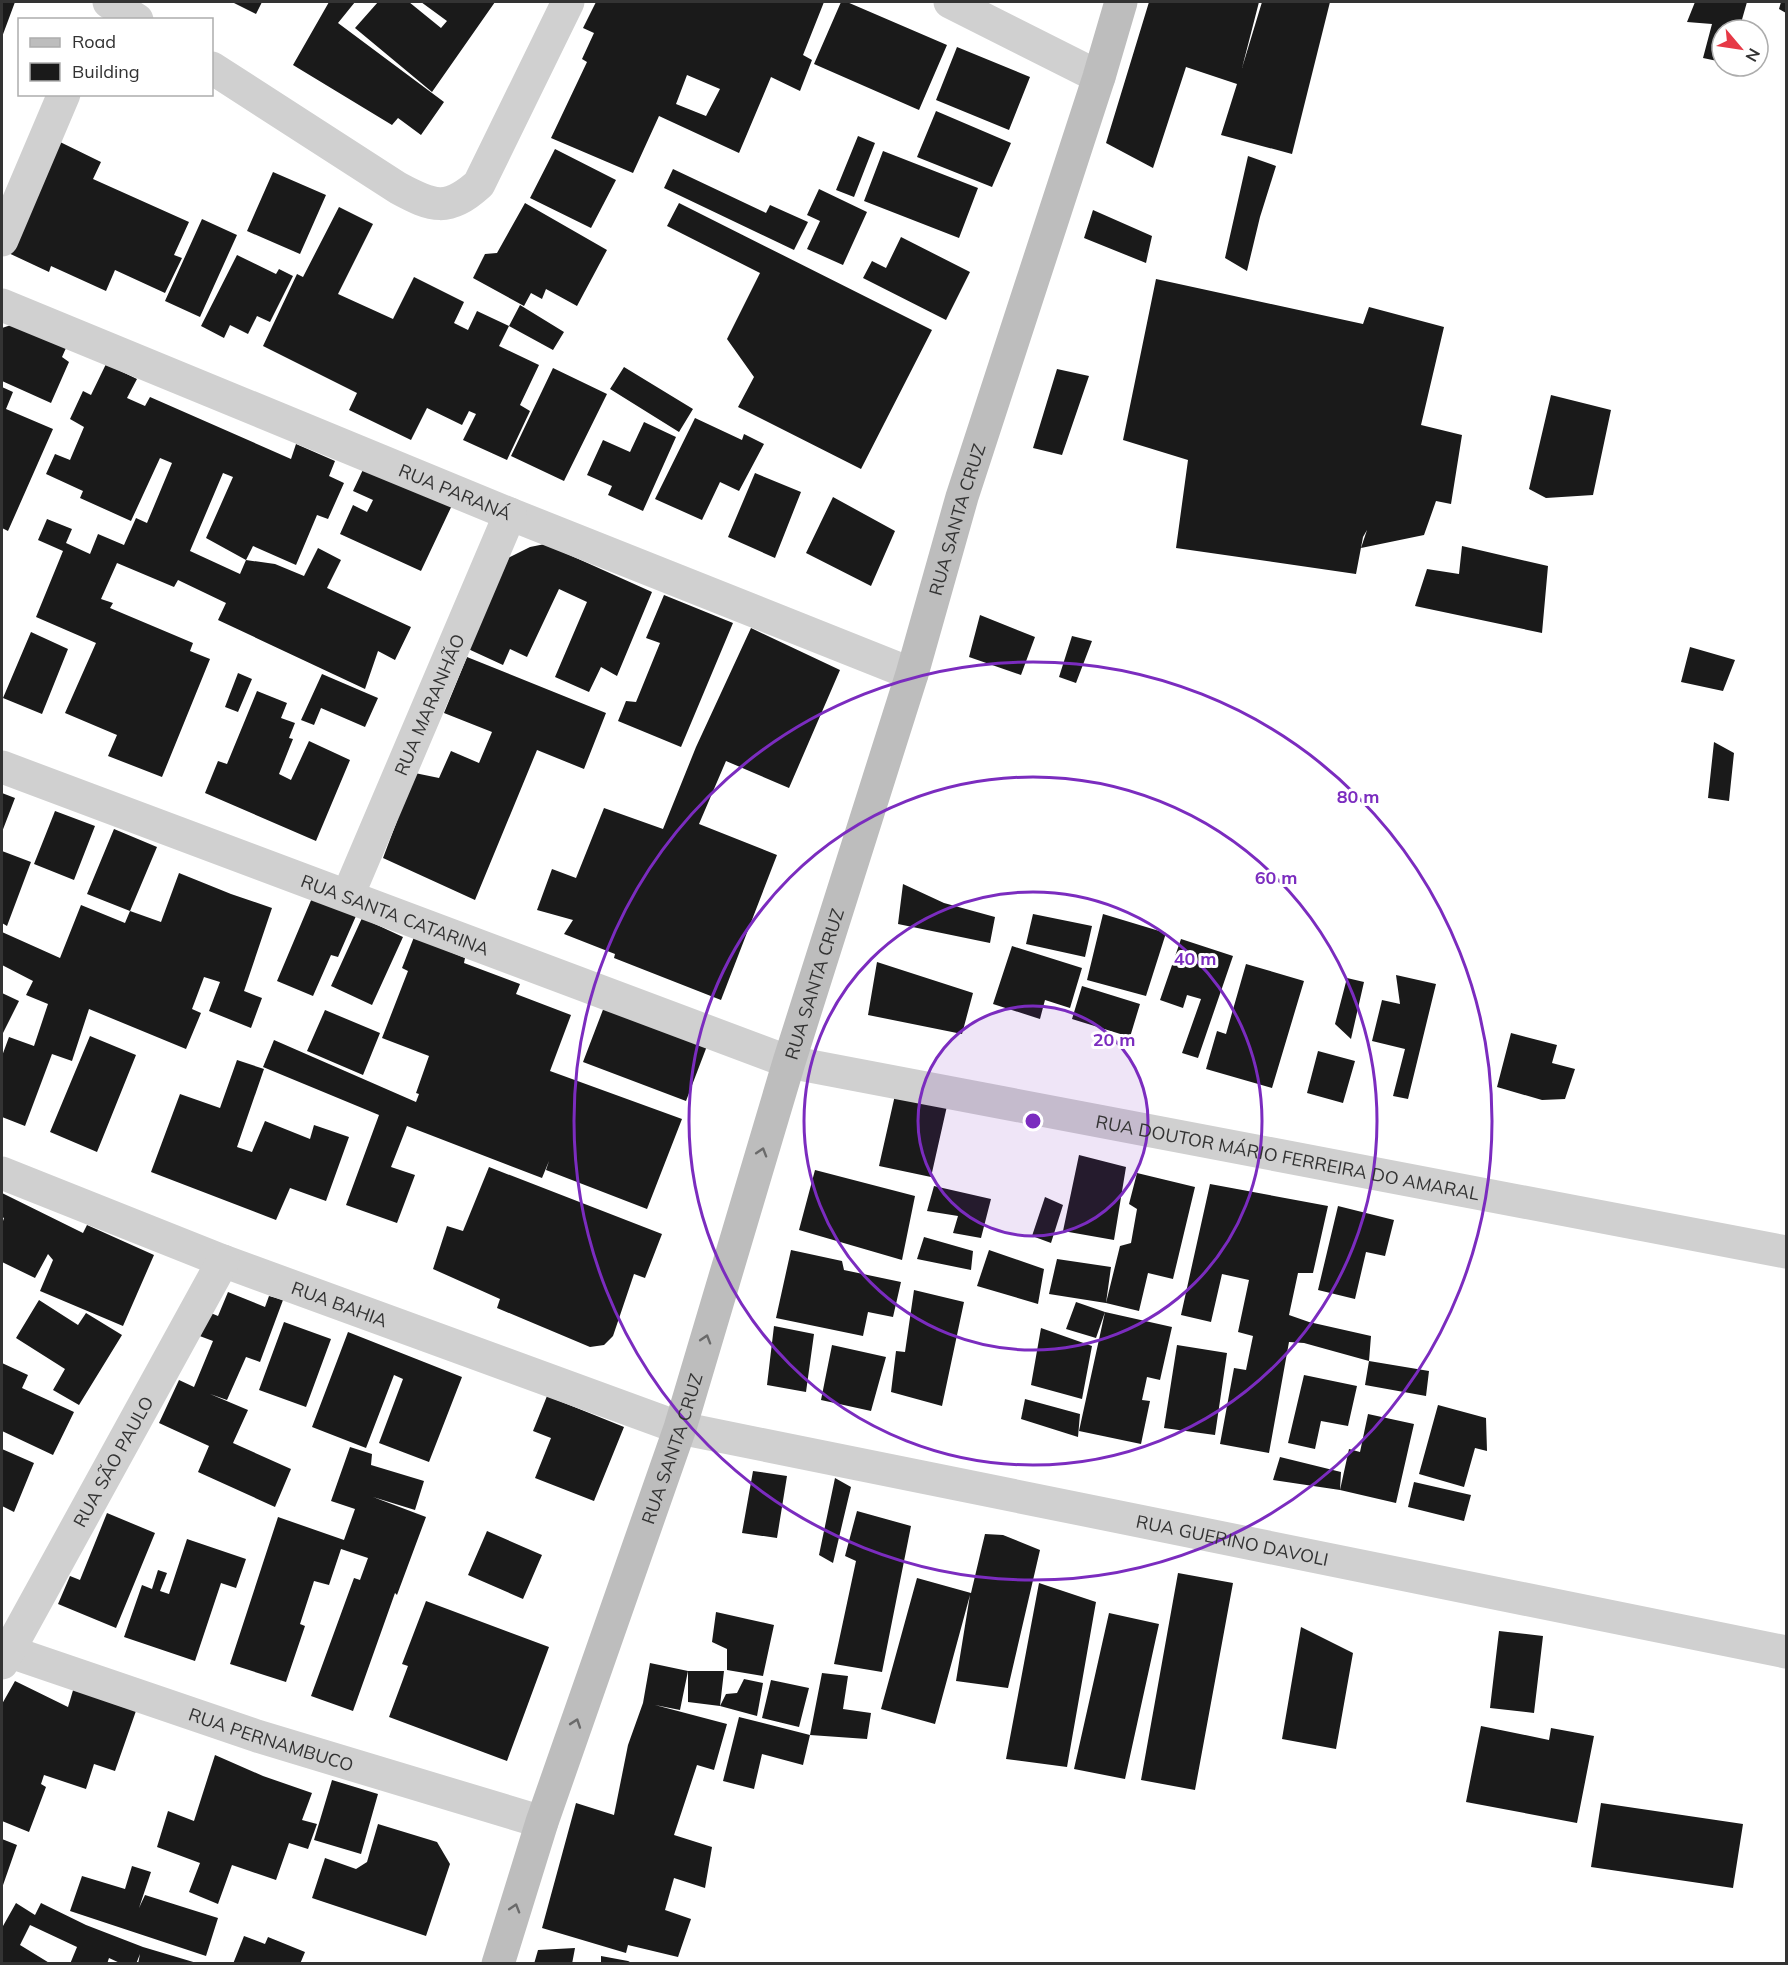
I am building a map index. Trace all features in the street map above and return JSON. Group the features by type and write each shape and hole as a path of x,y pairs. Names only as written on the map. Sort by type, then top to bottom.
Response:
{"street":[{"path":"97,18 104,2"},
{"path":"109,2 134,18"},
{"path":"213,69 398,188 424,202 444,204 455,202 479,184 568,2"},
{"path":"950,2 1099,77"},
{"name":"RUA SANTA CRUZ","path":"498,1964 542,1822 680,1428 789,1062 912,674 962,497 1099,77 1121,2"},
{"path":"2,240 63,96"},
{"name":"RUA PARANÁ","path":"2,304 510,514 912,674"},
{"name":"RUA MARANHÃO","path":"348,895 510,514"},
{"name":"RUA SANTA CATARINA","path":"2,767 789,1062"},
{"name":"RUA DOUTOR MÁRIO FERREIRA DO AMARAL","path":"789,1062 1786,1251"},
{"name":"RUA BAHIA","path":"2,1173 223,1261 680,1428"},
{"name":"RUA SÃO PAULO","path":"4,1654 223,1261"},
{"name":"RUA GUERINO DAVOLI","path":"680,1428 1786,1652"},
{"name":"RUA PERNAMBUCO","path":"4,1654 257,1736 542,1822"}],"building":[{"path":"2,2 15,2 2,37"},
{"path":"232,2 262,2 256,14"},
{"path":"329,2 355,2 338,23 444,102 421,135 398,118 392,125 293,65"},
{"path":"378,2 409,2 441,28 447,21 421,2 495,2 432,92 355,28"},
{"path":"596,2 824,2 803,55 812,60 800,91 771,77 739,153 659,116 633,173 551,138 587,62 582,59 594,33 583,28","holes":["687,75 720,89 706,116 676,104"]},
{"path":"841,2 847,2 947,45 919,110 814,64"},
{"path":"1149,2 1259,2 1242,68 1262,2 1330,2 1292,154 1221,135 1237,84 1186,67 1153,168 1106,143"},
{"path":"1695,2 1747,2 1742,18 1710,18 1710,24 1687,22"},
{"path":"1781,2 1786,2 1786,13 1779,9"},
{"path":"1710,32 1710,59 1703,58"},
{"path":"957,47 1030,77 1009,130 936,100"},
{"path":"936,111 1011,143 992,187 917,157"},
{"path":"858,136 875,143 854,197 836,190"},
{"path":"56,140 101,162 93,179 189,222 174,255 182,258 165,293 115,270 106,291 51,266 49,272 2,250"},
{"path":"555,149 616,180 591,228 530,198"},
{"path":"883,151 978,188 959,238 864,201"},
{"path":"1248,156 1276,166 1260,217 1247,271 1225,258"},
{"path":"673,169 766,213 770,205 808,222 794,250 664,188"},
{"path":"273,172 326,195 300,254 247,231"},
{"path":"819,189 867,212 843,265 807,249 820,221 807,215"},
{"path":"525,203 607,250 577,306 546,289 542,299 531,293 524,306 473,278 485,254 497,253"},
{"path":"679,203 932,330 861,469 738,407 754,377 727,339 760,273 667,226"},
{"path":"339,207 373,224 338,294 393,319 414,277 464,302 454,323 468,330 477,311 509,326 499,346 539,365 520,405 530,411 507,460 463,440 476,414 469,411 462,425 427,408 411,440 349,410 357,393 263,346 297,274 303,277"},
{"path":"1093,210 1152,236 1146,263 1084,238"},
{"path":"202,219 237,235 200,317 165,301"},
{"path":"901,237 970,272 946,320 863,278 872,261 886,268"},
{"path":"237,255 276,274 279,269 293,276 270,322 257,316 248,334 230,325 224,338 201,326"},
{"path":"1156,279 1363,324 1369,307 1444,327 1421,425 1462,435 1451,504 1436,501 1424,535 1361,548 1367,530 1363,537 1356,574 1176,548 1188,460 1123,440"},
{"path":"520,305 564,332 553,350 509,326"},
{"path":"11,325 66,348 62,357 69,362 51,403 2,381 2,328"},
{"path":"106,364 137,379 127,398 145,406 150,397 291,459 296,444 335,461 329,476 344,483 328,519 317,515 296,565 253,546 246,560 275,564 304,576 318,548 341,560 327,588 411,627 395,660 378,651 365,689 218,620 226,603 178,580 174,587 117,563 101,599 113,603 110,608 193,643 190,651 210,659 162,777 108,756 117,735 65,713 96,643 36,617 63,551 38,540 47,519 72,529 66,543 90,554 98,534 124,545 136,518 147,523 172,463 160,458 131,521 80,498 83,491 46,474 55,454 70,460 84,427 70,419 83,391 91,395","holes":["223,473 233,477 206,538 246,560 240,574 190,551"]},
{"path":"624,367 693,409 679,432 610,389"},
{"path":"553,368 607,394 564,481 511,456"},
{"path":"1057,369 1089,376 1062,455 1033,448"},
{"path":"2,387 13,392 6,409 53,429 8,531 2,528"},
{"path":"1551,395 1611,410 1593,495 1546,498 1529,489"},
{"path":"695,418 742,440 744,434 764,444 739,491 720,482 702,520 655,499"},
{"path":"644,422 676,437 643,511 608,495 612,486 587,475 603,440 630,452"},
{"path":"367,461 454,501 421,571 340,534 353,505 367,512 373,500 353,491"},
{"path":"755,473 801,492 775,558 728,537"},
{"path":"833,497 895,531 871,586 806,553"},
{"path":"545,544 652,592 617,676 601,667 589,692 555,677 587,602 559,589 527,657 510,649 503,665 466,648 508,558 530,547"},
{"path":"1462,546 1548,566 1542,633 1415,606 1427,569 1459,574"},
{"path":"664,595 733,623 681,747 618,721 626,701 636,702 660,643 646,638"},
{"path":"980,615 1035,637 1021,675 969,657"},
{"path":"751,628 840,670 789,788 726,761 699,824 777,855 721,1000 614,958 615,954 564,934 573,920 537,910 552,869 576,878 604,808 663,829 696,747"},
{"path":"31,632 68,649 42,714 3,698"},
{"path":"1072,636 1092,641 1076,683 1059,677"},
{"path":"1690,647 1735,660 1723,691 1681,682"},
{"path":"467,657 606,713 584,769 537,750 475,900 383,858 397,821 410,772 439,778 451,751 479,763 492,732 444,713"},
{"path":"238,673 252,679 238,712 225,707"},
{"path":"322,674 378,698 365,727 321,708 314,725 301,720"},
{"path":"257,691 287,703 281,718 295,723 289,738 293,739 279,774 291,780 309,741 350,760 316,841 205,793 218,761 227,764"},
{"path":"1714,742 1734,753 1729,801 1708,798"},
{"path":"2,793 15,798 2,832"},
{"path":"55,811 95,826 74,880 34,864"},
{"path":"114,829 157,847 130,911 87,894"},
{"path":"2,851 31,862 7,926 2,923"},
{"path":"179,873 272,908 244,991 262,998 251,1028 209,1011 220,982 204,977 192,1009 201,1013 186,1049 89,1009 72,1061 52,1054 25,1126 2,1117 2,1056 9,1037 34,1046 48,1004 26,995 33,981 2,965 2,932 60,958 81,905 125,923 130,911 161,922"},
{"path":"903,884 944,903 995,917 990,943 898,924"},
{"path":"312,898 356,916 338,957 331,955 313,996 277,981"},
{"path":"1033,914 1092,926 1085,957 1026,944"},
{"path":"1103,914 1166,933 1146,996 1087,980"},
{"path":"362,918 403,937 372,1005 331,986"},
{"path":"414,937 465,958 464,963 520,984 516,994 571,1015 550,1071 682,1119 647,1209 546,1170 549,1161 542,1178 407,1126 391,1167 415,1175 397,1223 346,1205 379,1115 263,1067 274,1040 416,1102 419,1094 416,1093 429,1056 382,1038 408,971 402,968"},
{"path":"1181,939 1233,956 1198,1058 1182,1053 1201,999 1187,995 1183,1008 1160,1000"},
{"path":"1012,946 1082,968 1070,1008 1045,1000 1040,1019 993,1004"},
{"path":"877,962 973,993 962,1034 868,1015"},
{"path":"1246,964 1304,981 1272,1088 1206,1069 1217,1031 1226,1034"},
{"path":"1396,975 1436,984 1408,1099 1393,1096 1405,1049 1372,1041 1382,1000 1400,1004"},
{"path":"1347,978 1364,982 1351,1039 1335,1024"},
{"path":"1082,986 1140,1004 1130,1037 1072,1019"},
{"path":"2,993 19,1001 2,1035"},
{"path":"604,1007 707,1046 686,1101 583,1062"},
{"path":"325,1010 380,1033 363,1075 307,1051"},
{"path":"1511,1033 1557,1045 1552,1063 1575,1069 1565,1099 1542,1100 1497,1087"},
{"path":"90,1036 136,1055 97,1152 50,1132"},
{"path":"1318,1051 1355,1061 1343,1103 1307,1093"},
{"path":"237,1060 264,1069 237,1147 252,1152 265,1121 310,1139 314,1125 349,1137 326,1201 290,1188 276,1220 151,1172 180,1094 220,1108"},
{"path":"895,1095 947,1106 931,1177 879,1166"},
{"path":"1079,1155 1126,1167 1114,1240 1063,1231"},
{"path":"489,1167 662,1234 645,1278 634,1274 613,1336 604,1345 590,1347 497,1308 500,1299 433,1269 447,1226 463,1231"},
{"path":"815,1170 915,1196 902,1260 799,1230"},
{"path":"1137,1173 1195,1187 1173,1279 1148,1273 1139,1311 1106,1303 1120,1246 1131,1243 1137,1209 1129,1204"},
{"path":"1210,1184 1328,1206 1313,1273 1298,1273 1289,1315 1309,1322 1371,1336 1369,1361 1304,1343 1289,1342 1269,1453 1220,1444 1234,1368 1246,1370 1253,1336 1238,1332 1249,1280 1222,1274 1211,1322 1181,1315"},
{"path":"934,1186 991,1199 981,1238 953,1233 958,1216 927,1211"},
{"path":"2,1193 83,1233 87,1225 154,1255 123,1326 40,1291 53,1260 48,1254 35,1278 2,1262 4,1218 2,1217"},
{"path":"1045,1197 1063,1205 1051,1243 1032,1236"},
{"path":"1338,1206 1394,1220 1385,1256 1366,1252 1355,1299 1318,1290"},
{"path":"924,1237 973,1251 971,1270 917,1259"},
{"path":"791,1250 842,1261 844,1270 901,1282 893,1317 868,1312 863,1336 776,1318"},
{"path":"989,1250 1044,1269 1038,1304 977,1286"},
{"path":"1057,1259 1111,1267 1106,1303 1049,1294"},
{"path":"914,1290 964,1302 942,1406 891,1392 896,1351 905,1352"},
{"path":"228,1292 265,1307 269,1296 283,1300 260,1362 246,1357 227,1400 210,1394 248,1410 233,1443 291,1469 275,1507 198,1472 209,1446 159,1423 179,1380 194,1387 213,1341 197,1335 206,1311 218,1316"},
{"path":"39,1300 78,1325 86,1313 122,1335 79,1405 53,1390 65,1369 16,1338"},
{"path":"1076,1302 1105,1312 1096,1338 1066,1329"},
{"path":"1105,1312 1172,1327 1160,1380 1147,1377 1142,1400 1150,1401 1141,1444 1079,1431"},
{"path":"284,1322 331,1339 306,1407 259,1390"},
{"path":"774,1326 814,1334 806,1392 767,1385"},
{"path":"1041,1328 1092,1346 1082,1399 1031,1385"},
{"path":"348,1332 462,1377 429,1462 379,1443 403,1379 394,1375 366,1448 312,1427"},
{"path":"832,1345 886,1357 871,1411 821,1400"},
{"path":"1177,1345 1227,1353 1215,1435 1164,1428"},
{"path":"1369,1361 1429,1371 1426,1396 1365,1385"},
{"path":"2,1363 28,1375 22,1388 74,1412 53,1455 2,1431"},
{"path":"1304,1375 1357,1386 1348,1426 1321,1421 1315,1449 1288,1443"},
{"path":"547,1396 624,1427 594,1501 535,1478 551,1438 533,1431"},
{"path":"1025,1399 1080,1414 1078,1437 1021,1419"},
{"path":"1438,1405 1486,1418 1487,1451 1475,1448 1464,1487 1419,1474"},
{"path":"1368,1414 1414,1424 1396,1503 1340,1490 1349,1449 1360,1452"},
{"path":"350,1447 372,1454 371,1465 424,1481 415,1510 373,1497 426,1517 397,1595 395,1593 353,1711 311,1696 354,1578 360,1580 368,1558 341,1549 329,1585 314,1581 300,1624 305,1626 286,1682 230,1664 278,1517 344,1540 355,1509 331,1501"},
{"path":"2,1449 34,1463 14,1512 2,1506"},
{"path":"1280,1457 1341,1472 1340,1490 1273,1480"},
{"path":"753,1471 787,1476 777,1538 742,1533"},
{"path":"835,1478 851,1487 833,1563 819,1555"},
{"path":"1414,1482 1471,1495 1464,1521 1408,1507"},
{"path":"857,1511 911,1526 882,1672 834,1664 856,1561 845,1556"},
{"path":"107,1513 155,1533 116,1628 58,1604 70,1576 80,1580"},
{"path":"487,1531 542,1555 523,1599 468,1575"},
{"path":"985,1534 1003,1535 1040,1550 1008,1688 956,1681 970,1595 935,1724 881,1709 917,1578 971,1593"},
{"path":"187,1539 246,1559 236,1588 221,1583 195,1661 124,1637 142,1585 152,1589 158,1570 167,1573 160,1591 169,1594"},
{"path":"1178,1573 1233,1583 1195,1790 1141,1780"},
{"path":"1039,1583 1096,1602 1067,1767 1006,1759"},
{"path":"426,1601 549,1647 507,1761 389,1717 408,1666 402,1664"},
{"path":"716,1612 774,1625 763,1676 727,1670 727,1649 712,1642"},
{"path":"1109,1613 1159,1624 1125,1779 1074,1769"},
{"path":"1301,1627 1353,1653 1336,1749 1282,1739"},
{"path":"1499,1631 1543,1636 1534,1713 1490,1708"},
{"path":"650,1663 688,1671 680,1710 655,1705 727,1724 714,1770 697,1765 674,1835 712,1847 705,1888 674,1878 665,1910 691,1919 678,1957 628,1945 626,1953 542,1928 576,1803 614,1815 628,1745 643,1703"},
{"path":"688,1671 724,1671 720,1706 688,1702"},
{"path":"822,1673 848,1676 843,1709 871,1713 867,1739 810,1735"},
{"path":"744,1679 763,1683 757,1716 720,1706 726,1694 737,1693"},
{"path":"771,1680 809,1688 799,1727 762,1718"},
{"path":"15,1681 68,1707 74,1687 137,1708 115,1771 94,1764 86,1789 44,1775 41,1784 46,1787 29,1832 2,1821 2,1704"},
{"path":"739,1717 810,1735 803,1765 762,1754 754,1789 723,1781"},
{"path":"1481,1726 1549,1740 1551,1728 1594,1736 1577,1823 1466,1802"},
{"path":"215,1755 263,1776 312,1793 302,1820 317,1824 308,1849 289,1843 276,1880 232,1865 218,1904 189,1892 200,1863 157,1847 168,1811 194,1821"},
{"path":"332,1780 378,1794 361,1854 314,1840"},
{"path":"1601,1803 1743,1824 1733,1888 1591,1867"},
{"path":"378,1824 437,1842 450,1864 426,1936 312,1898 325,1858 356,1869 367,1862"},
{"path":"2,1839 17,1845 2,1888"},
{"path":"132,1866 151,1872 139,1908 145,1895 218,1918 206,1956 70,1911 82,1876 125,1889"},
{"path":"16,1903 35,1915 41,1903 86,1925 143,1947 200,1964 138,1964 140,1954 136,1964 122,1964 109,1958 107,1964 70,1964 77,1947 30,1925 20,1945 51,1964 2,1964 2,1925"},
{"path":"244,1936 265,1944 268,1937 305,1952 300,1964 233,1964"},
{"path":"575,1948 572,1964 534,1964 538,1950"},
{"path":"601,1956 628,1961 634,1964 601,1964"}]}
